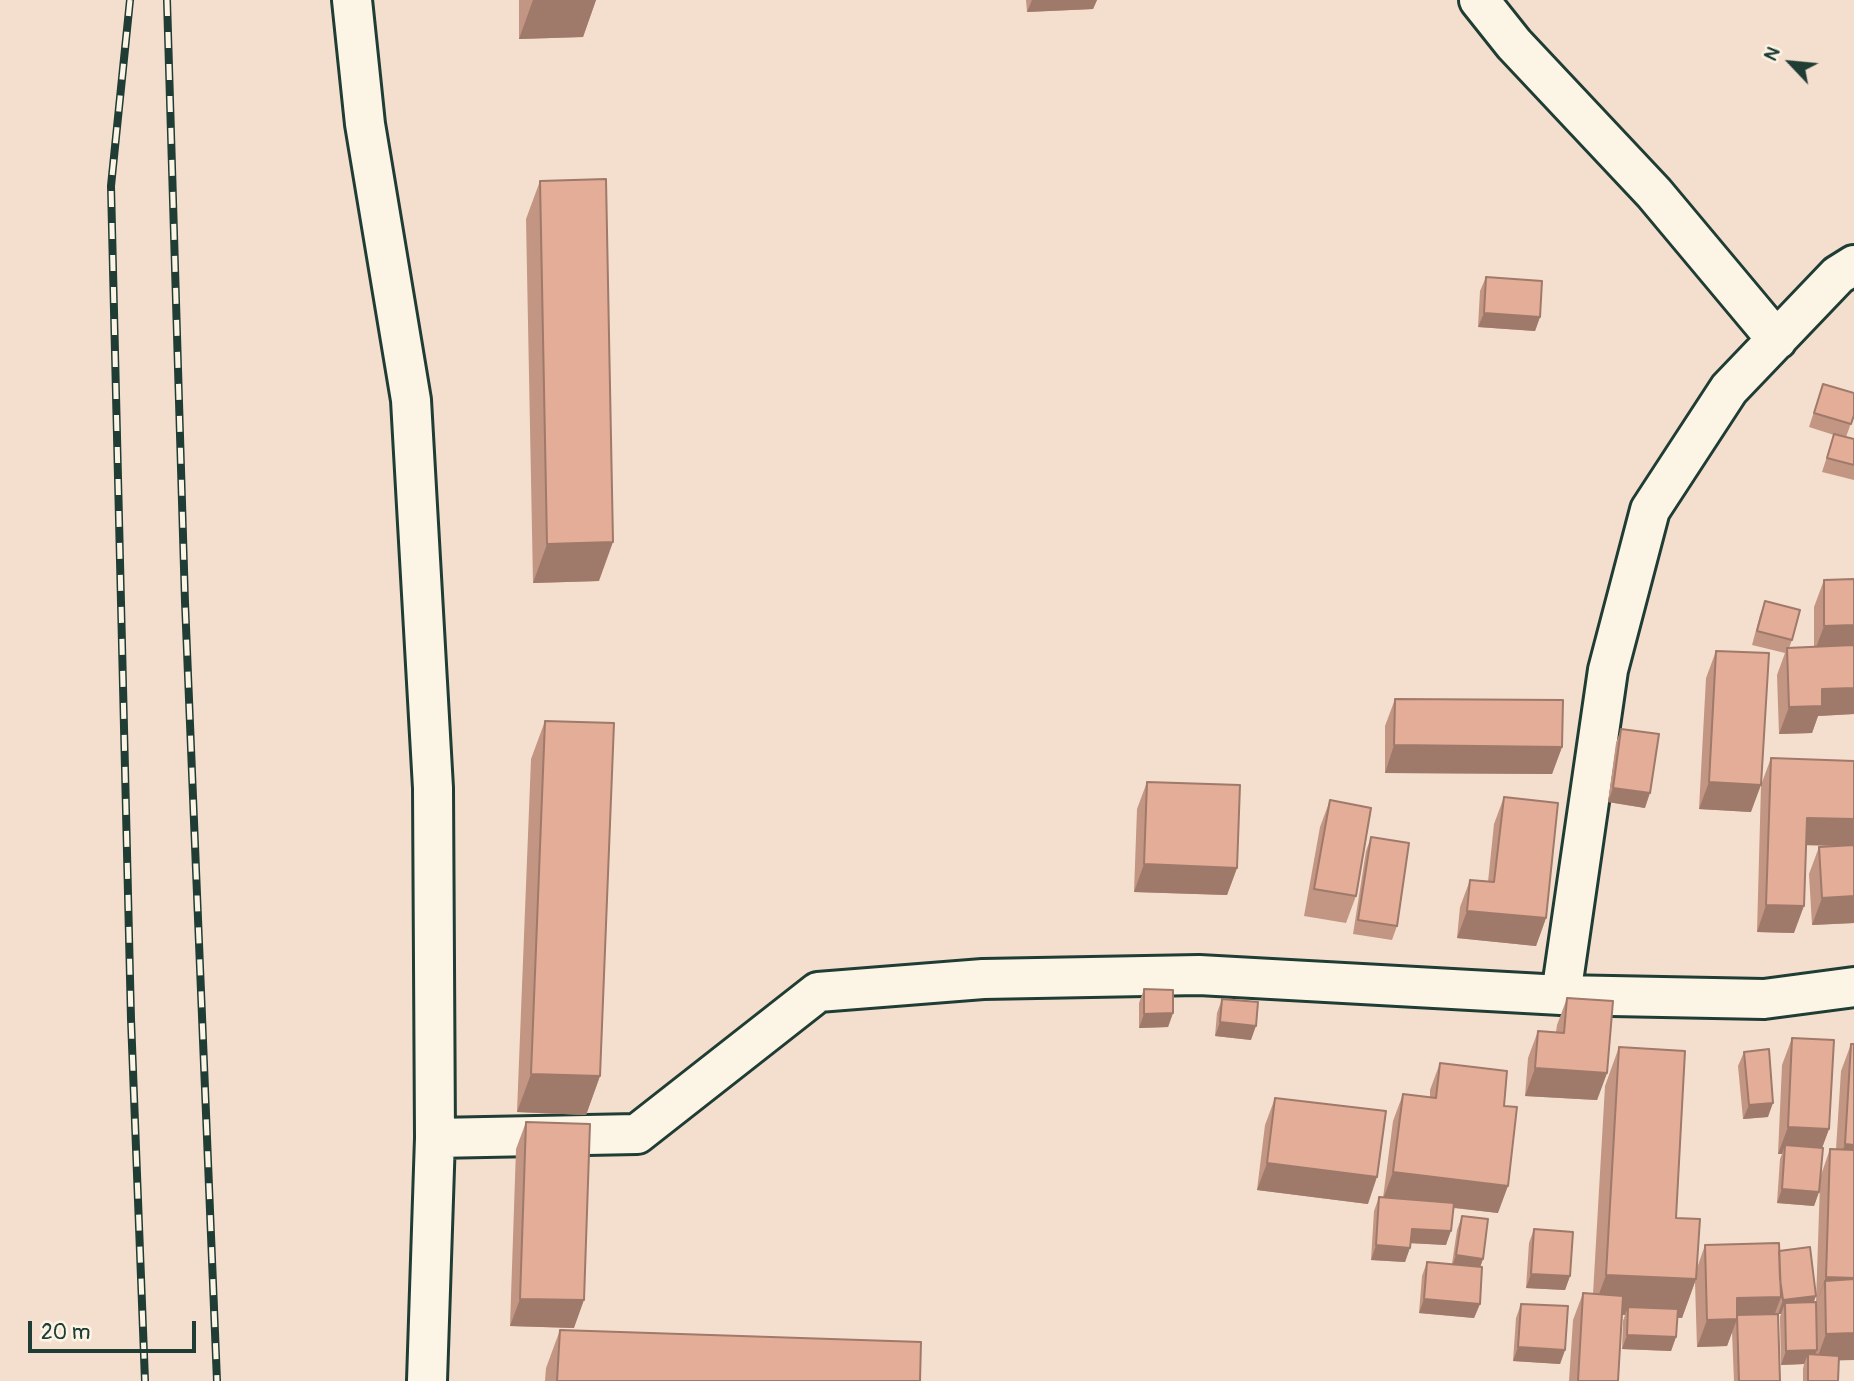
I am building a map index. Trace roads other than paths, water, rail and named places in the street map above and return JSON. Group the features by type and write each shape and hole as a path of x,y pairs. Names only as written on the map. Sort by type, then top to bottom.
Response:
{"street":[{"path":"352,0 365,124 411,400 433,788 435,1138 427,1381"},
{"path":"1479,0 1514,44 1654,193 1777,340"},
{"path":"1561,995 1608,670 1650,510 1729,389 1838,275 1854,265"},
{"path":"435,1138 637,1135 818,992 983,979 1199,975 1561,995 1764,999 1854,987"}],"railway":[{"path":"130,0 111,186 131,1019 145,1381"},
{"path":"167,0 185,602 217,1381"}]}
